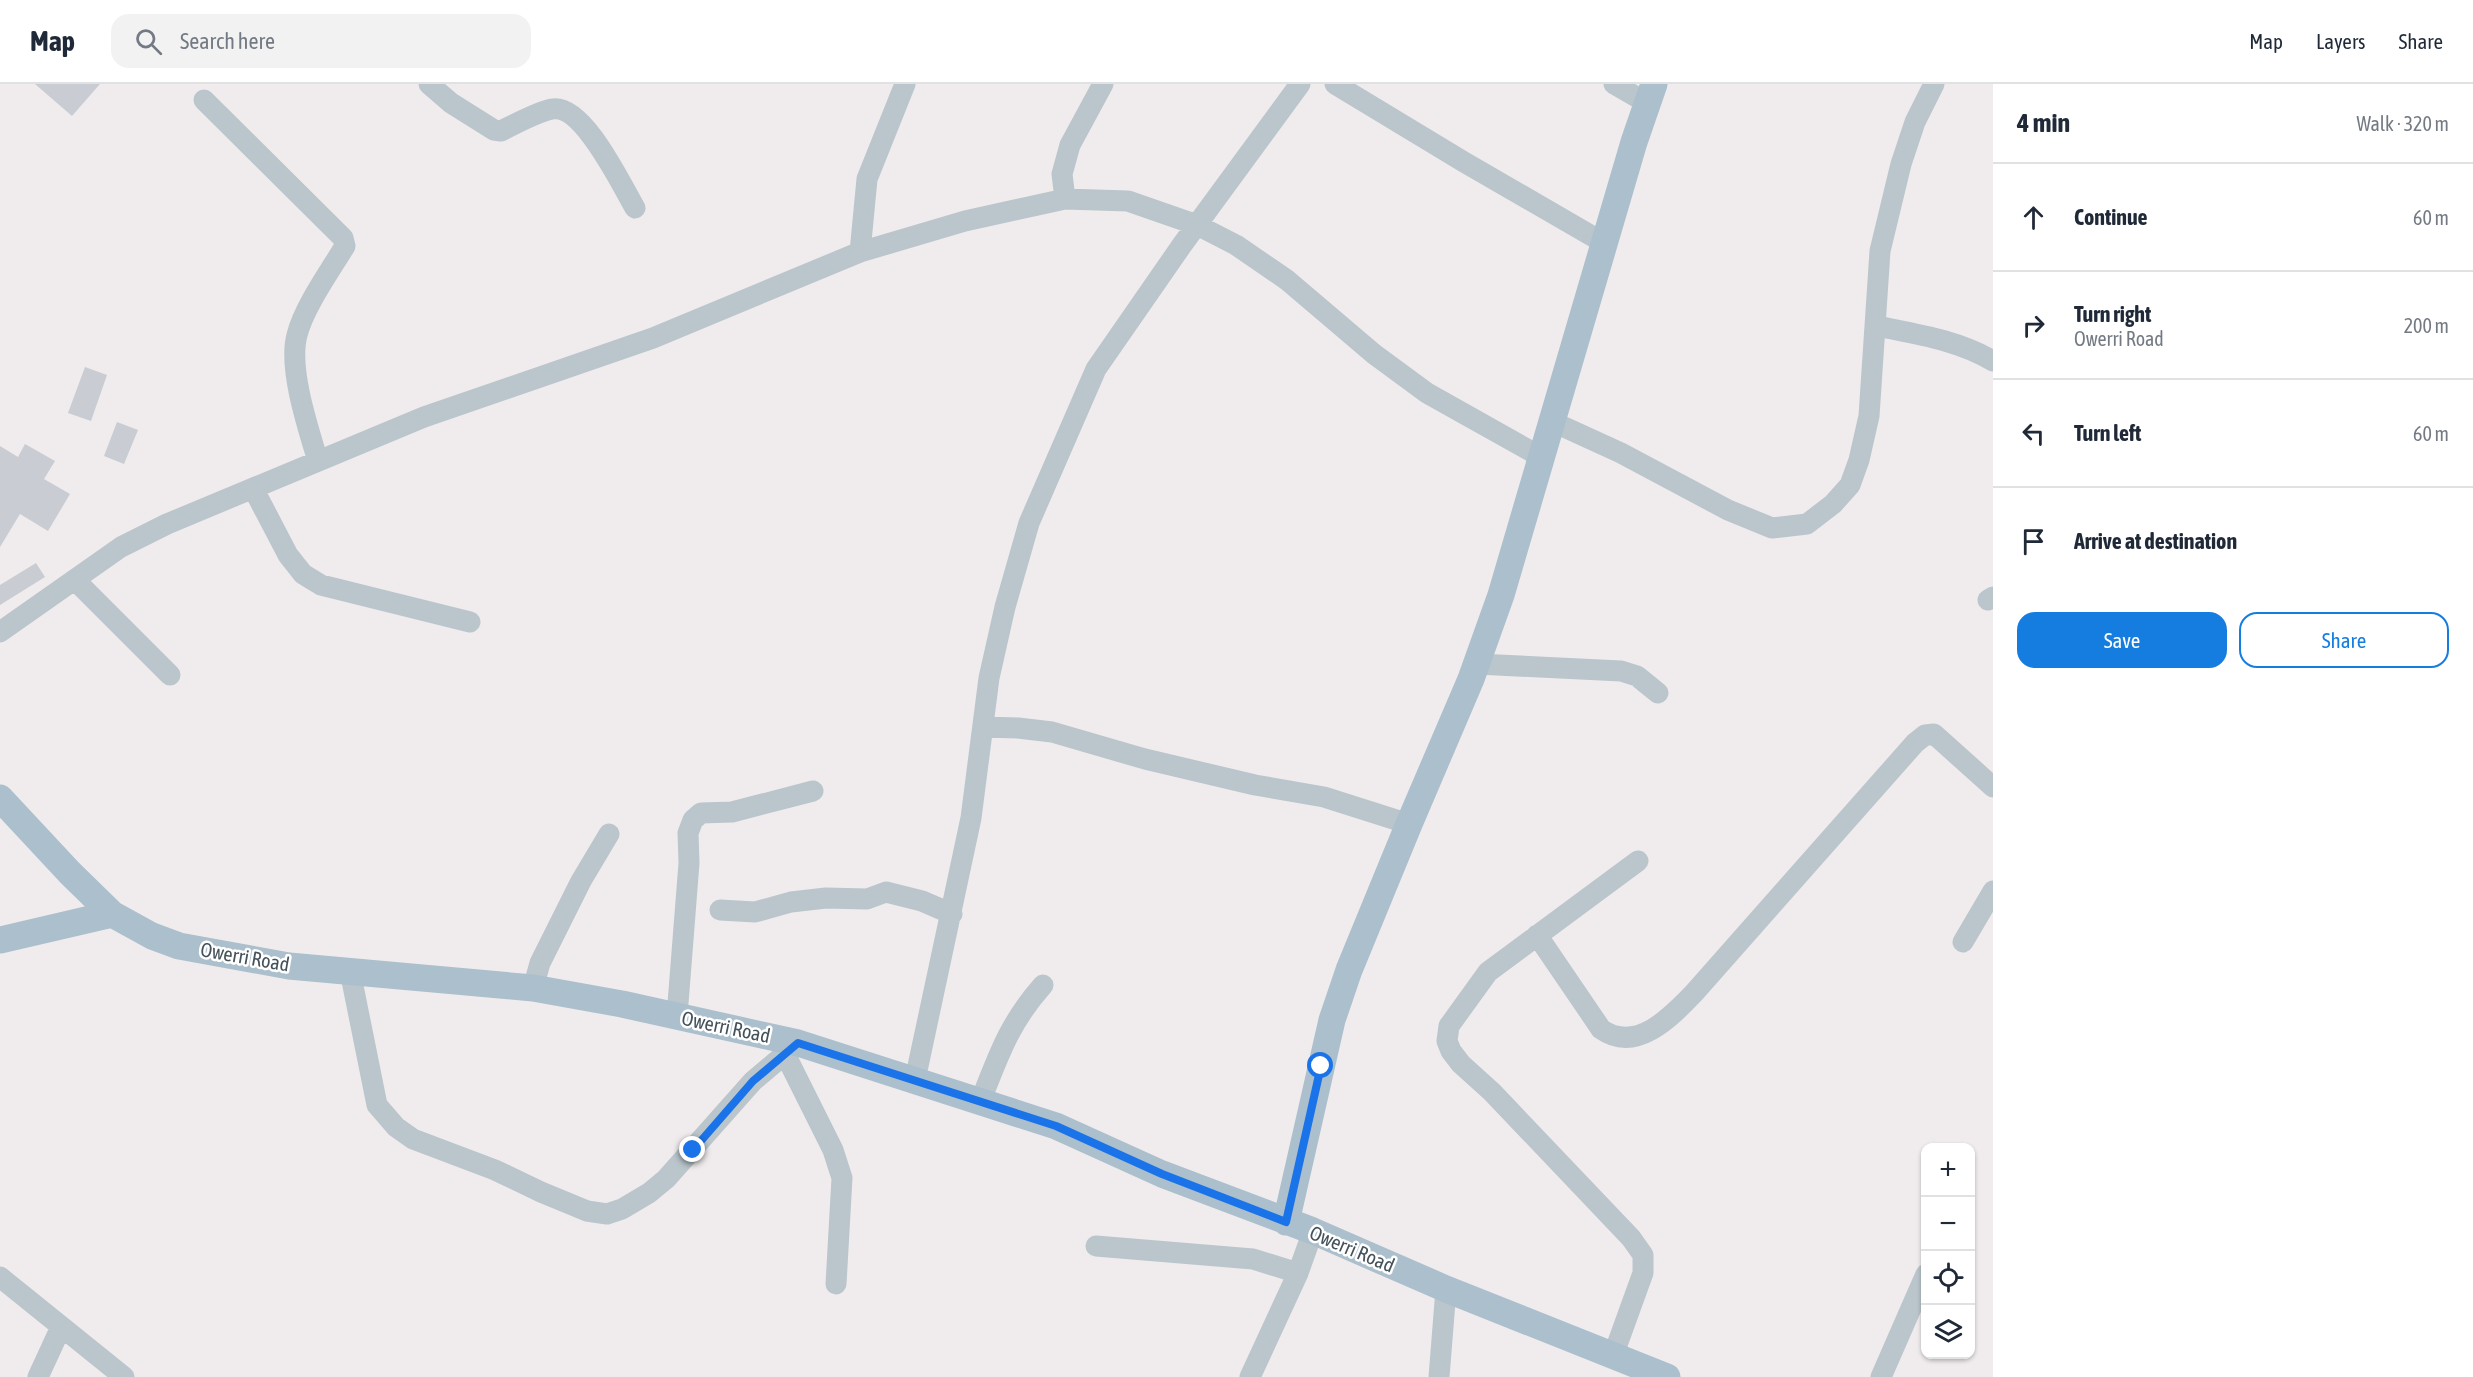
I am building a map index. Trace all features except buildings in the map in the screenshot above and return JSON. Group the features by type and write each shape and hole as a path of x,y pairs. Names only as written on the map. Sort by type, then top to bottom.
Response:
{"main road":[{"path":"1286,1222 1332,1020 1349,970 1476,664 1501,595 1650,94"},
{"name":"Owerri Road","path":"0,798 112,914 152,936 179,946 289,966 533,988 677,1016 792,1049 915,1080 1056,1126 1162,1174 1313,1231 1446,1289 1667,1377"},
{"path":"0,940 112,914"}],"street":[{"path":"429,84 451,103 494,130 501,131 552,109 563,109 571,113 590,132 635,208"},
{"path":"860,252 867,180 905,84"},
{"path":"1065,199 1062,174 1070,146 1103,84"},
{"path":"915,1080 971,818 989,678 1005,607 1033,513 1096,369 1300,84"},
{"path":"1335,84 1604,243"},
{"path":"1614,84 1650,94"},
{"path":"1551,421 1621,453 1728,510 1772,528 1807,524 1833,504 1850,485 1859,460 1869,416 1877,326 1880,251 1901,164 1915,122 1934,84"},
{"path":"204,100 343,238 345,246 315,294 297,333 295,349 307,424 318,461"},
{"path":"0,632 130,543 167,524 424,417 653,338 860,252 965,221 1065,199 1128,201 1197,225 1236,245 1287,280 1374,354 1427,393 1541,457"},
{"path":"1877,326 1948,341 1978,352 1993,361"},
{"path":"253,488 288,555 303,574 321,585 471,622"},
{"path":"75,580 170,675"},
{"path":"1476,664 1621,671 1637,676 1658,693"},
{"path":"983,727 1052,732 1145,759 1233,780 1324,797 1408,824"},
{"path":"1538,935 1601,1029 1612,1037 1634,1037 1665,1023 1680,1008 1925,735 1934,734 1993,787"},
{"path":"677,1016 689,863 688,833 693,820 701,813 732,812 813,791"},
{"path":"533,988 540,963 581,881 609,834"},
{"path":"1613,1356 1642,1273 1643,1255 1631,1238 1492,1092 1461,1064 1447,1041 1449,1026 1488,972 1638,861"},
{"path":"1963,942 1993,891"},
{"path":"720,910 755,912 790,902 826,898 867,899 886,892 922,901 952,914"},
{"path":"350,971 377,1105 396,1127 412,1139 495,1170 541,1192 587,1210 607,1214 622,1209 649,1193 666,1179 753,1081 792,1049 842,1178 836,1284"},
{"path":"981,1100 1003,1042 1023,1008 1043,985"},
{"path":"1250,1377 1298,1273 1313,1231"},
{"path":"1096,1246 1236,1256 1298,1273"},
{"path":"0,1277 124,1377"},
{"path":"1881,1377 1921,1285"},
{"path":"1438,1377 1446,1289"},
{"path":"38,1377 61,1327"}],"route":[{"path":"693,1150 753,1081 798,1043 1000,1106 1056,1126 1162,1174 1286,1222 1321,1066"}]}
